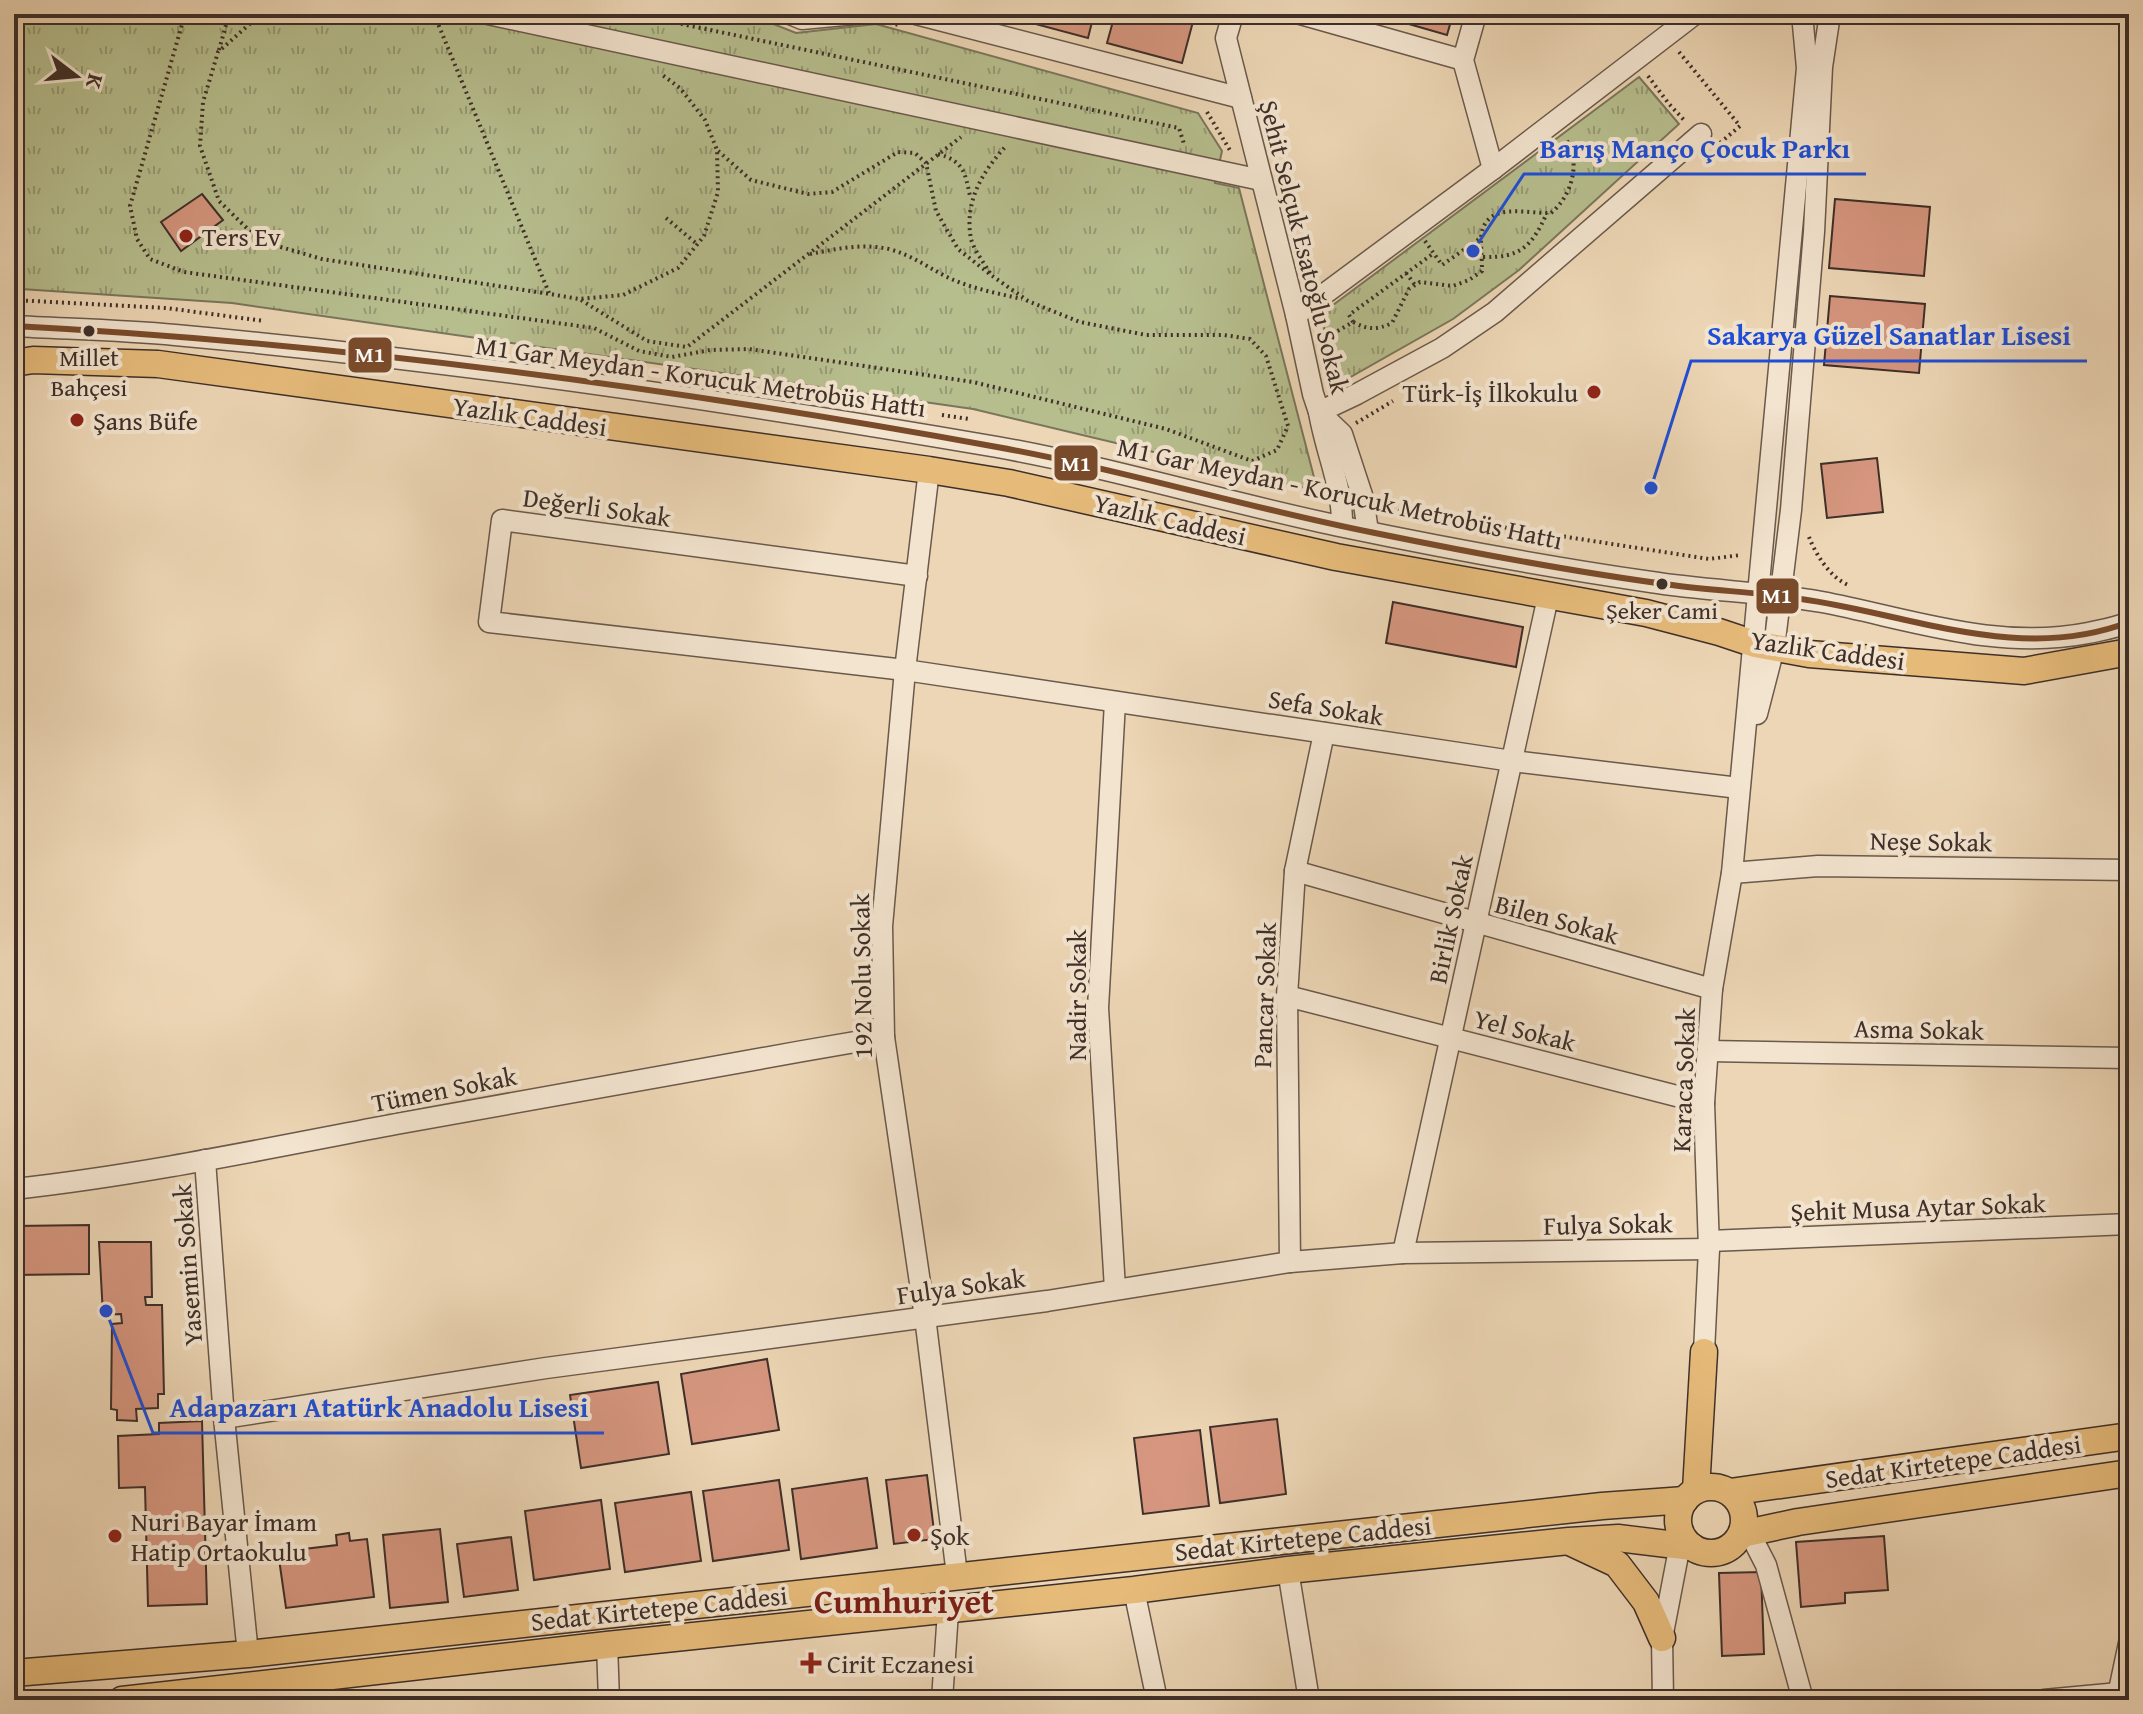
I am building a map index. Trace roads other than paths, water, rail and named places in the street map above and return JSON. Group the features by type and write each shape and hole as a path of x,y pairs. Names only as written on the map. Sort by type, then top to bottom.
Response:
{"main road":[{"name":"Yazlık Caddesi","path":"14,363 33,360 158,364 929,470 1038,489 1336,557 1646,613 1764,646 1809,654 2024,671 2129,652"},
{"path":"1704,1352 1707,1492 1678,1520 1684,1542 1704,1553 1722,1551 1737,1541 1745,1530 1740,1503 1707,1492"},
{"name":"Sedat Kirtetepe Caddesi","path":"14,1673 248,1654 1586,1508 2129,1436"},
{"name":"Sedat Kirtetepe Caddesi","path":"1745,1530 2129,1473"},
{"name":"Sedat Kirtetepe Caddesi","path":"122,1700 243,1693 607,1645 948,1611 1288,1570 1569,1541 1618,1538 1684,1542"},
{"path":"1569,1541 1617,1564 1646,1602 1662,1638"}],"street":[{"path":"488,14 1261,180"},
{"path":"790,14 802,19 862,18"},
{"name":"Şehit Selçuk Esatoğlu Sokak","path":"1233,14 1226,38 1296,315 1301,348 1319,412 1342,434 1363,498 1368,531"},
{"path":"1300,14 1463,60"},
{"path":"1476,14 1463,60 1493,169"},
{"path":"1296,315 1695,14"},
{"path":"1738,812 1770,595 1807,68 1802,14"},
{"path":"1770,595 1795,466 1814,232 1822,67 1830,14"},
{"path":"913,21 1241,98"},
{"path":"1342,526 1343,505 1323,438 1319,412 1442,348 1495,312 1702,134"},
{"name":"M1 Gar Meydan - Korucuk Metrobüs Hattı","path":"14,326 171,334 532,374 717,400 1006,449 1368,531 1652,582 1824,603 1977,636 2023,639 2071,636 2129,622"},
{"name":"192 Nolu Sokak","path":"929,470 905,670 882,926 884,1037 925,1317 957,1575"},
{"name":"Değerli Sokak","path":"905,670 489,622 502,520 917,576"},
{"name":"Birlik Sokak","path":"1403,1253 1548,597"},
{"path":"1738,812 1739,788 1764,646"},
{"name":"Sefa Sokak","path":"905,670 1512,761 1739,788"},
{"name":"Nadir Sokak","path":"1115,702 1098,1008 1115,1289"},
{"name":"Pancar Sokak","path":"1290,1262 1287,996 1295,871 1324,733"},
{"name":"Karaca Sokak","path":"1704,1352 1709,1245 1704,1103 1712,989 1732,873 1738,812"},
{"name":"Neşe Sokak","path":"1732,873 1818,866 2129,870"},
{"name":"Bilen Sokak","path":"1295,871 1712,989"},
{"name":"Yel Sokak","path":"1287,996 1704,1103"},
{"name":"Tümen Sokak","path":"14,1189 70,1183 205,1160 588,1088 884,1037"},
{"name":"Asma Sokak","path":"1708,1051 2129,1058"},
{"name":"Yasemin Sokak","path":"205,1160 224,1418 248,1654"},
{"name":"Şehit Musa Aytar Sokak","path":"1709,1245 2129,1224"},
{"name":"Fulya Sokak","path":"224,1418 546,1368 925,1317 1290,1262 1403,1253 1709,1245"},
{"path":"1745,1530 1766,1565 1803,1700"},
{"path":"1663,1700 1662,1638 1684,1542"},
{"path":"1288,1570 1309,1700"},
{"path":"1134,1590 1157,1700"},
{"path":"942,1700 948,1611"},
{"path":"2044,1700 2118,1696 2129,1643"},
{"path":"607,1645 609,1700"}],"place":[{"name":"Ters Ev","path":"186,236"},
{"name":"Barış Manço Çocuk Parkı","path":"1473,251"},
{"name":"Millet Bahçesi","path":"89,331"},
{"name":"Türk-İş İlkokulu","path":"1594,392"},
{"name":"Şans Büfe","path":"77,420"},
{"name":"Sakarya Güzel Sanatlar Lisesi","path":"1651,488"},
{"name":"Şeker Cami","path":"1662,584"},
{"name":"Adapazarı Atatürk Anadolu Lisesi","path":"106,1311"},
{"name":"Şok","path":"914,1535"},
{"name":"Nuri Bayar İmam Hatip Ortaokulu","path":"115,1536"},
{"name":"Cirit Eczanesi","path":"811,1663"}],"district":[{"name":"Cumhuriyet","path":"904,1600"}]}
